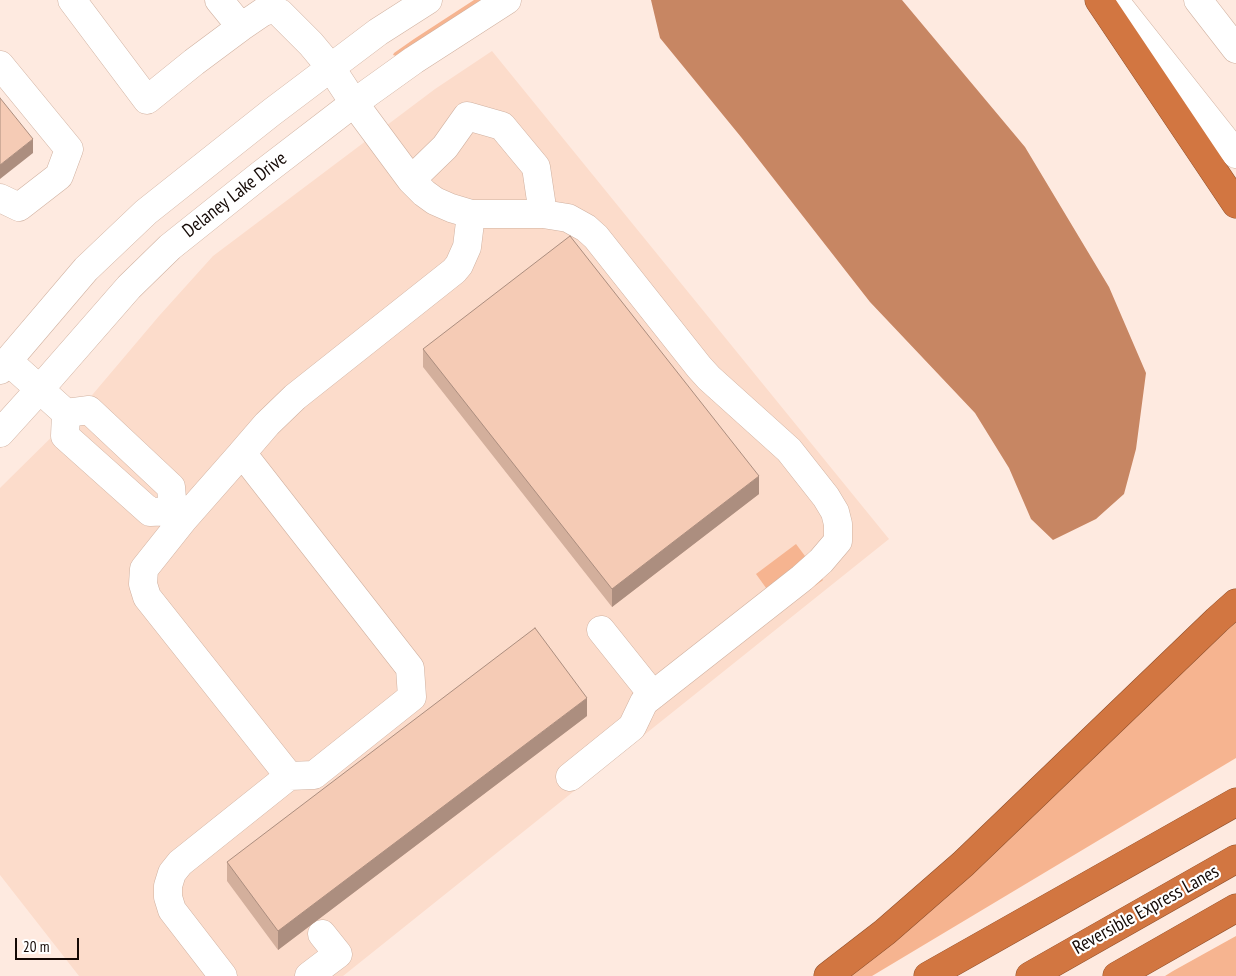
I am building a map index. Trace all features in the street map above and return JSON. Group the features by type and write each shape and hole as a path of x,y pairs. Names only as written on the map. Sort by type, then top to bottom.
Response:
{"highway":[{"path":"1099,0 1236,204"},
{"path":"828,976 930,895 963,864 1226,611 1236,591"},
{"path":"1077,892 1236,785"},
{"path":"928,976 1236,802"},
{"name":"Reversible Express Lanes","path":"1030,976 1236,859"},
{"path":"1117,976 1236,908"}],"street":[{"path":"72,0 147,100 194,62 263,12 288,7 311,44 331,68 354,103 411,180 424,193 435,201 471,214 544,214 568,218 586,228 596,237 699,367 788,450 826,497 835,512 838,524 838,540 821,560 794,584 644,702 632,727 570,777"},
{"path":"178,515 171,487 89,410 66,413 39,390 4,365 86,268 146,212 272,112 378,32 428,0"},
{"name":"Delaney Lake Drive","path":"0,432 129,287 170,247 354,103 414,60 507,0"},
{"path":"1114,0 1236,154"},
{"path":"1198,0 1236,49"},
{"path":"223,1 241,27"},
{"path":"0,65 69,149 59,176 19,206 0,198"},
{"path":"411,180 445,147 467,116 502,126 536,166 544,214"},
{"path":"289,776 147,597 143,584 144,569 178,515 242,453 267,424 295,397 454,271 468,247 471,214"},
{"path":"223,976 172,910 168,897 168,886 172,873 180,863 289,776 314,775 412,697 410,668 242,453"},
{"path":"601,630 653,695"},
{"path":"309,976 338,954 322,934"}],"shaded area":[{"path":"474,0 482,0 396,56 393,55 414,39"},
{"path":"651,0 902,0 1025,147 1109,287 1146,373 1136,449 1124,494 1096,519 1053,540 1031,519 1009,468 975,413 870,302 741,137 660,38"},
{"path":"492,51 889,539 343,976 79,976 0,875 0,488 82,407 213,256 435,89"},
{"path":"796,544 823,580 782,610 756,574"},
{"path":"1236,622 1236,758 872,976 845,976 1069,777"},
{"path":"1236,936 1236,976 1165,976 1173,971"}],"building":[{"path":"0,98 33,139 0,165"},
{"path":"570,236 759,476 612,589 423,349"},
{"path":"535,628 587,698 278,931 227,862"}]}
